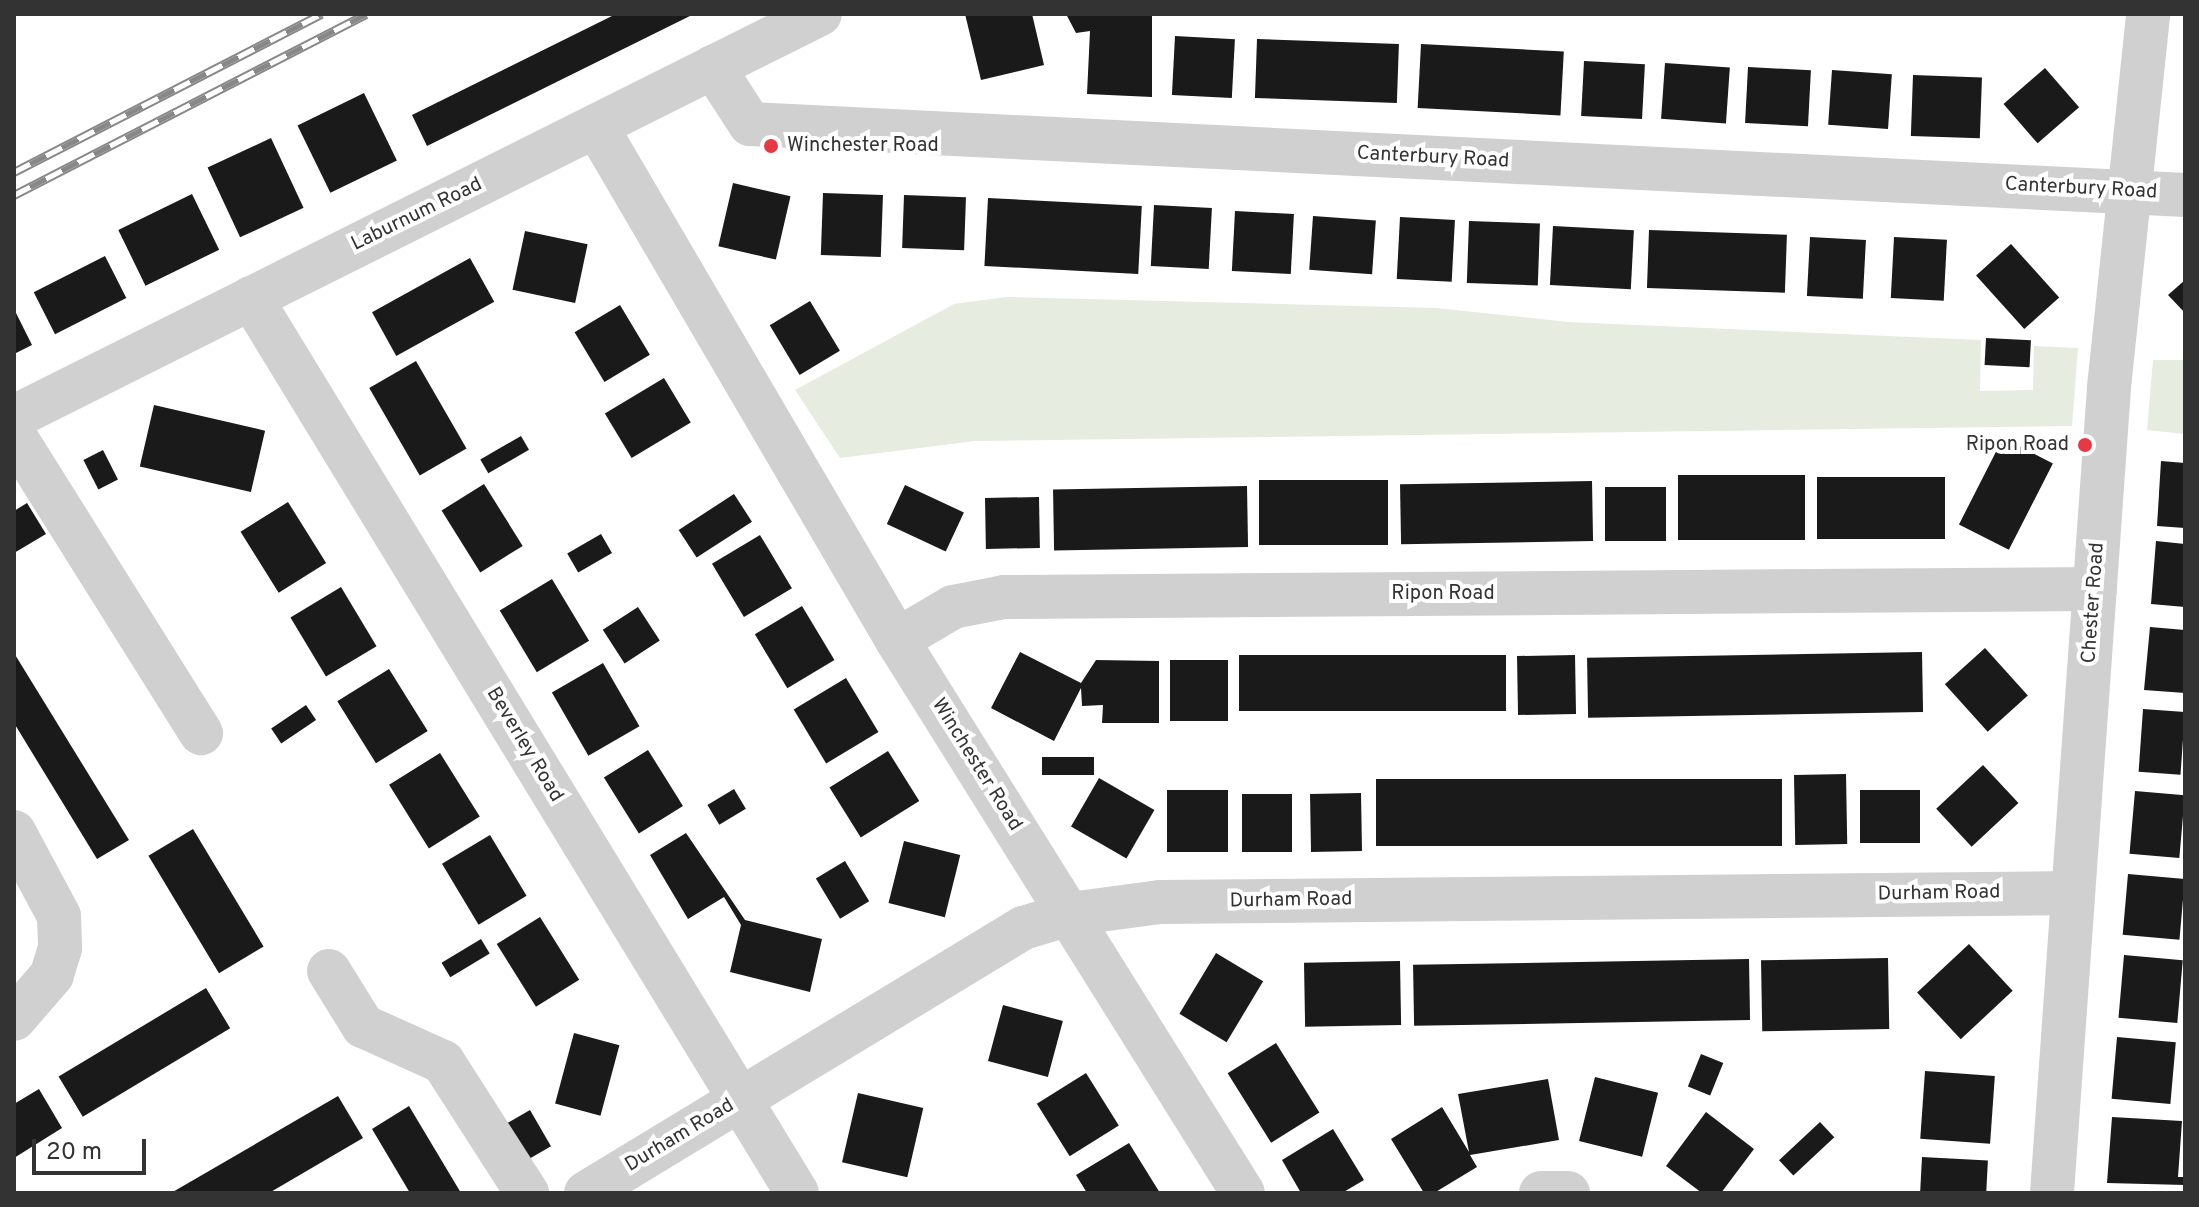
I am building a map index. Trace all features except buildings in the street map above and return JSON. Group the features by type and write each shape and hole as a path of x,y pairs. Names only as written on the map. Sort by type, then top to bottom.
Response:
{"street":[{"name":"Laburnum Road","path":"14,417 820,14"},
{"name":"Chester Road","path":"2052,1193 2095,589 2128,192 2148,14"},
{"name":"Canterbury Road","path":"713,67 750,124 2185,195"},
{"name":"Winchester Road","path":"596,126 897,640 1243,1193"},
{"name":"Beverley Road","path":"251,298 797,1193"},
{"path":"14,435 201,733"},
{"name":"Ripon Road","path":"897,640 953,607 1004,597 2095,589"},
{"path":"14,832 59,916 60,948 52,975 14,1019"},
{"name":"Durham Road","path":"586,1193 1023,928 1070,914 1160,902 2073,893"},
{"path":"329,971 363,1026 443,1062 527,1193"},
{"path":"1541,1193 1568,1193"}],"shaded area":[{"path":"1006,297 1436,308 1568,322 1981,340 1980,391 2033,390 2034,346 2078,348 2072,426 975,441 840,458 795,390 954,304"},
{"path":"2153,360 2185,360 2185,434 2147,430"}],"railway":[{"path":"14,172 322,14"},
{"path":"14,195 366,14"}],"place":[{"name":"Winchester Road","path":"771,146"},
{"name":"Ripon Road","path":"2085,445"}]}
